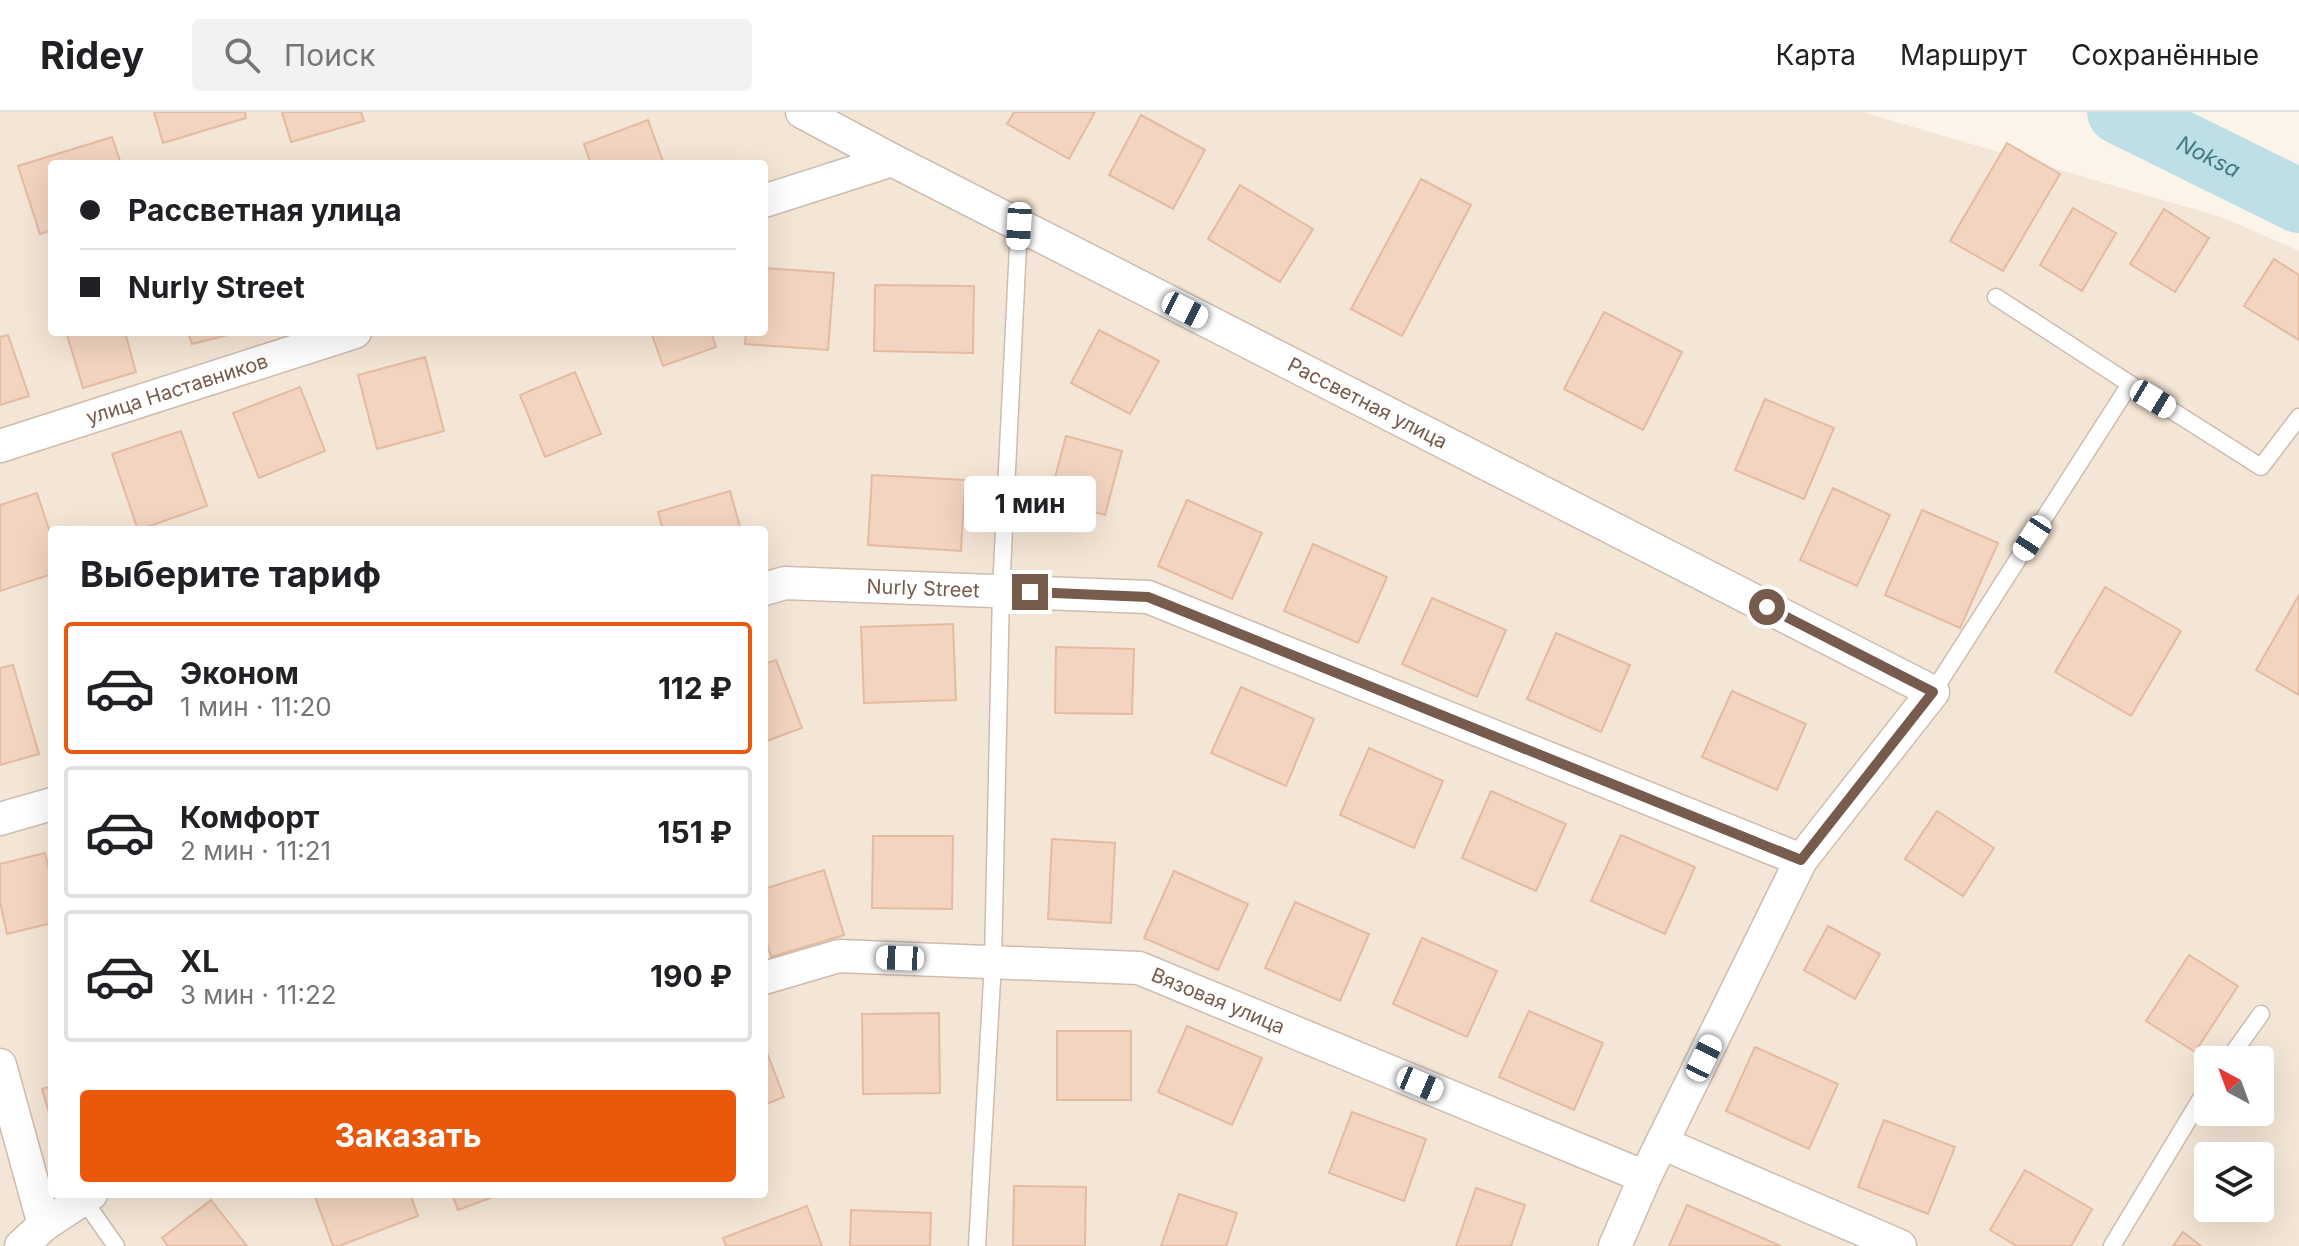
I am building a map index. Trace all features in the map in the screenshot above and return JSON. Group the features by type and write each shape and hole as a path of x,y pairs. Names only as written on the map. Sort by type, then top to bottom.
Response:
{"street":[{"name":"Рассветная улица","path":"802,112 1019,226 1933,692"},
{"path":"768,200 892,160"},
{"name":"улица Наставников","path":"0,446 343,336"},
{"name":"Nurly Street","path":"768,588 785,583 1148,597 1801,860"},
{"path":"1615,1246 1645,1177 1801,860 1933,692"},
{"path":"0,819 48,805"},
{"name":"Вязовая улица","path":"768,977 839,956 1139,968 1645,1177"},
{"path":"0,1065 32,1235 86,1198"},
{"path":"1662,1143 1900,1246"}],"lane":[{"path":"977,1246 993,962 1001,591 1019,226"},
{"path":"1996,297 2261,467 2299,417"},
{"path":"1933,692 2130,384"},
{"path":"2238,1046 2261,1014"},
{"path":"2112,1246 2194,1110"},
{"path":"88,1198 116,1246"}],"shaded area":[{"path":"0,112 1862,112 2224,218 2299,251 2299,1246 0,1246"}],"building":[{"path":"154,112 245,112 246,118 163,143"},
{"path":"282,112 361,112 364,121 291,142"},
{"path":"1014,112 1095,112 1069,159 1007,124"},
{"path":"1141,115 1205,150 1173,209 1109,175"},
{"path":"648,120 663,160 590,160 584,144"},
{"path":"112,137 120,160 48,160 48,231 40,234 18,166"},
{"path":"2007,143 2060,174 2003,271 1950,241"},
{"path":"1421,179 1471,205 1402,336 1351,309"},
{"path":"1240,185 1313,229 1280,282 1208,239"},
{"path":"2073,208 2116,233 2082,291 2040,265"},
{"path":"2164,209 2209,238 2175,292 2130,264"},
{"path":"2274,259 2299,275 2299,340 2244,306"},
{"path":"768,268 834,273 828,350 745,344 746,336 768,336"},
{"path":"875,285 974,286 973,353 874,351"},
{"path":"1604,312 1682,352 1643,430 1564,389"},
{"path":"1099,330 1159,361 1130,414 1071,383"},
{"path":"8,335 29,396 0,405 0,337"},
{"path":"67,336 126,336 136,372 83,388"},
{"path":"189,336 224,336 192,344"},
{"path":"652,336 712,336 716,347 663,366"},
{"path":"425,357 444,431 377,449 358,375"},
{"path":"575,372 601,434 545,457 520,395"},
{"path":"300,387 325,451 259,478 233,413"},
{"path":"1765,399 1834,428 1804,499 1735,470"},
{"path":"181,431 207,506 150,526 137,526 112,454"},
{"path":"1066,436 1122,451 1105,515 1049,500"},
{"path":"872,475 965,480 961,551 868,545"},
{"path":"1833,488 1890,515 1857,586 1800,560"},
{"path":"730,491 740,526 662,526 658,512"},
{"path":"37,493 48,527 48,575 0,591 0,505"},
{"path":"1187,500 1262,533 1232,599 1158,566"},
{"path":"1922,510 1998,543 1960,628 1885,595"},
{"path":"1313,544 1387,577 1358,643 1284,611"},
{"path":"2105,587 2181,631 2131,716 2055,672"},
{"path":"2299,595 2299,695 2256,670"},
{"path":"1432,598 1506,630 1477,697 1402,664"},
{"path":"953,624 956,700 864,703 861,627"},
{"path":"1556,633 1630,665 1601,732 1527,699"},
{"path":"1056,647 1134,649 1132,714 1055,713"},
{"path":"776,660 802,728 768,741 768,663"},
{"path":"13,665 39,754 0,765 0,668"},
{"path":"1241,687 1314,719 1286,786 1211,753"},
{"path":"1732,691 1806,724 1777,790 1702,757"},
{"path":"1369,748 1443,781 1414,848 1340,815"},
{"path":"1491,791 1566,824 1536,891 1462,858"},
{"path":"1937,811 1994,848 1963,896 1905,859"},
{"path":"1621,835 1695,867 1665,934 1591,901"},
{"path":"873,836 953,836 952,909 872,908"},
{"path":"1052,839 1115,843 1111,923 1048,919"},
{"path":"45,853 48,865 48,924 7,934 0,902 0,864"},
{"path":"824,870 844,935 771,957 768,947 768,888"},
{"path":"1174,871 1248,904 1218,970 1144,938"},
{"path":"1295,902 1369,934 1340,1001 1265,968"},
{"path":"1828,926 1880,954 1855,999 1804,970"},
{"path":"1422,938 1497,971 1467,1037 1393,1004"},
{"path":"2189,955 2238,986 2199,1046 2194,1046 2194,1051 2146,1021"},
{"path":"1529,1011 1603,1043 1574,1110 1499,1077"},
{"path":"939,1013 940,1093 863,1094 862,1014"},
{"path":"1187,1026 1262,1058 1232,1125 1158,1092"},
{"path":"1057,1031 1131,1031 1131,1100 1057,1100"},
{"path":"1755,1047 1838,1084 1809,1149 1726,1111"},
{"path":"768,1055 784,1097 768,1103"},
{"path":"48,1087 48,1109 42,1089"},
{"path":"1352,1112 1426,1139 1404,1201 1329,1173"},
{"path":"1884,1120 1955,1147 1928,1214 1858,1187"},
{"path":"2025,1170 2092,1209 2071,1246 2017,1246 1990,1230"},
{"path":"1014,1186 1086,1187 1085,1246 1013,1246"},
{"path":"1476,1188 1525,1205 1511,1246 1456,1246"},
{"path":"1179,1194 1237,1213 1226,1246 1161,1246"},
{"path":"315,1198 411,1198 418,1216 333,1246"},
{"path":"454,1198 490,1198 458,1210"},
{"path":"211,1200 247,1246 168,1246 162,1238"},
{"path":"1687,1205 1781,1246 1669,1246"},
{"path":"807,1206 822,1246 726,1246 723,1238"},
{"path":"851,1210 931,1213 930,1246 850,1246"},
{"path":"2183,1232 2201,1246 2173,1246"}],"waterway":[{"name":"Noksa","path":"2119,112 2299,201"}],"route":[{"path":"1030,592 1148,597 1801,860 1933,692 1767,607"}]}
